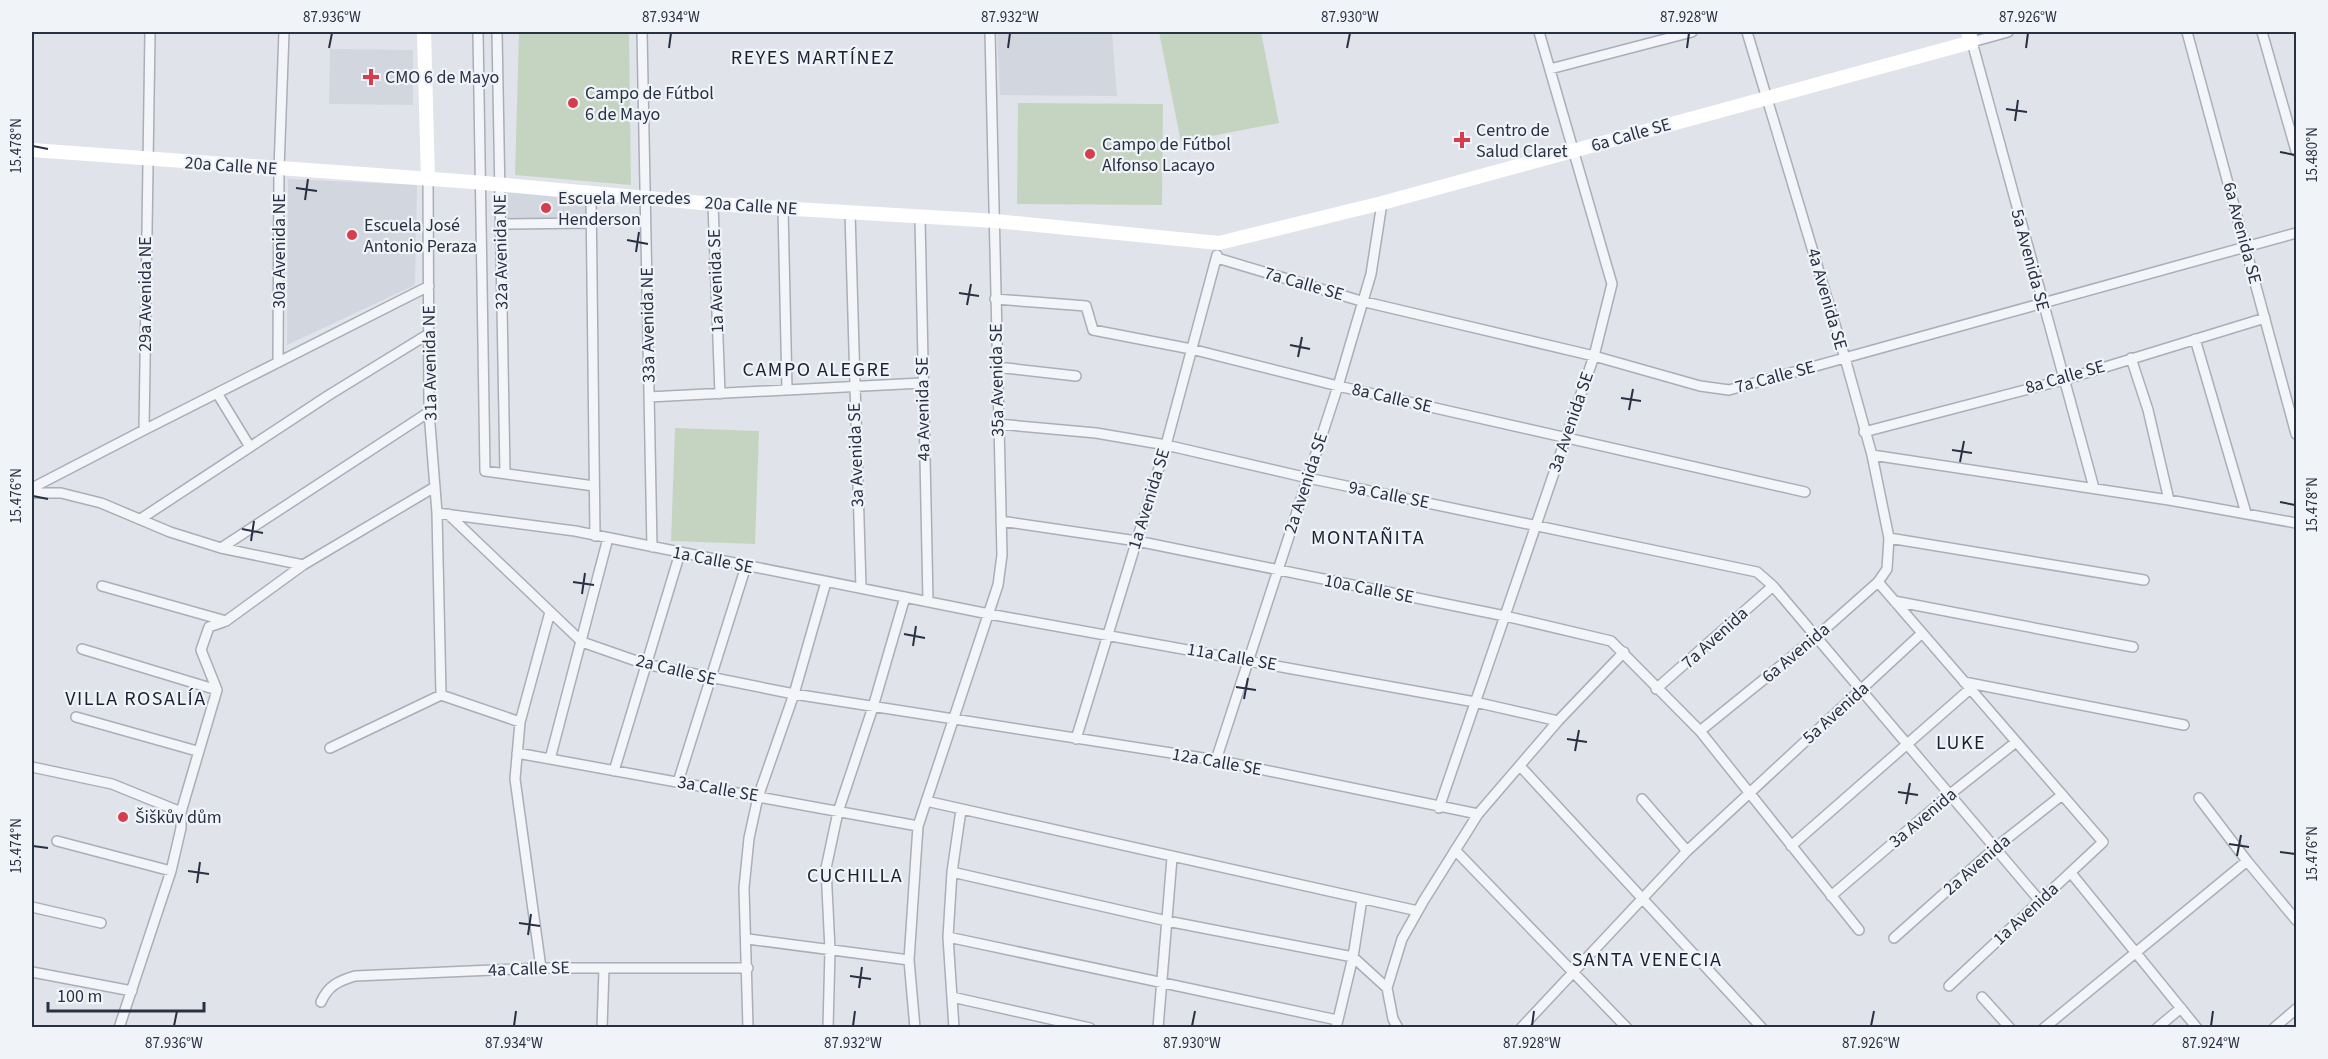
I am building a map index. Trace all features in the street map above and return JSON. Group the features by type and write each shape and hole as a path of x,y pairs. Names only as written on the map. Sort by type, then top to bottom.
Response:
{"street":[{"name":"29a Avenida NE","path":"144,430 146,159 150,32"},
{"name":"30a Avenida NE","path":"278,363 279,170 284,32"},
{"name":"31a Avenida NE","path":"424,32 428,179 429,412 433,488 437,513 441,694"},
{"path":"478,32 485,471 594,486"},
{"name":"32a Avenida NE","path":"497,32 505,472"},
{"name":"33a Avenida NE","path":"642,32 652,547"},
{"name":"35a Avenida SE","path":"915,1028 909,960 918,826 955,721 998,585 1002,555 990,32"},
{"name":"3a Avenida SE","path":"1439,808 1594,356 1612,284 1539,32"},
{"path":"1550,69 1692,32"},
{"name":"4a Avenida SE","path":"1747,32 1872,455 1889,538 1887,569"},
{"name":"6a Calle SE","path":"1219,243 1382,203 1574,151 1970,37 2008,32"},
{"name":"6a Avenida SE","path":"2187,32 2296,434"},
{"path":"2262,32 2296,151"},
{"name":"5a Avenida SE","path":"1970,37 2094,488"},
{"name":"20a Calle NE","path":"32,150 279,170 480,182 645,199 996,221 1219,243"},
{"path":"591,193 595,536"},
{"name":"2a Avenida SE","path":"1216,760 1338,386 1361,301 1371,274 1382,203"},
{"name":"1a Avenida SE","path":"713,204 720,394"},
{"path":"783,208 787,390"},
{"name":"3a Avenida SE","path":"850,213 861,588"},
{"name":"4a Avenida SE","path":"920,218 928,601"},
{"path":"500,224 591,223"},
{"name":"7a Calle SE","path":"1217,258 1361,301 1594,356 1700,386 1729,390 2296,233"},
{"name":"1a Avenida SE","path":"1076,739 1166,445 1217,258 1219,243"},
{"path":"32,488 429,286"},
{"name":"8a Calle SE","path":"996,299 1086,306 1093,330 1191,349 1338,386 1567,436 1805,492"},
{"name":"8a Calle SE","path":"1864,432 2063,380 2265,318"},
{"path":"142,518 430,333"},
{"path":"2195,339 2246,513"},
{"path":"2131,358 2148,410 2169,500"},
{"path":"997,367 1076,375"},
{"path":"649,398 922,384"},
{"path":"217,393 250,447"},
{"path":"221,548 429,412"},
{"name":"9a Calle SE","path":"998,424 1096,433 1166,445 1308,478 1757,572 1773,586 2040,901"},
{"path":"1872,455 2169,500 2296,523"},
{"path":"119,1028 171,871 181,812 197,751 217,690 201,650 209,627 226,621 303,565 433,488"},
{"path":"32,493 61,493 101,503 142,518 170,532 221,548 303,565"},
{"name":"1a Calle SE","path":"437,513 608,538 989,614"},
{"name":"2a Calle SE","path":"448,514 582,642 645,664 711,679 955,721"},
{"name":"10a Calle SE","path":"1001,521 1137,541 1505,616 1611,641 1700,731 1859,930"},
{"path":"550,759 608,538"},
{"path":"1889,538 2144,580"},
{"path":"614,771 680,553"},
{"path":"678,782 746,566"},
{"name":"6a Avenida","path":"1700,731 1816,637 1878,582 1887,569"},
{"path":"748,1028 748,939 744,888 748,838 758,797 794,694 826,582"},
{"path":"1878,582 2062,795"},
{"path":"102,586 226,621"},
{"name":"7a Avenida","path":"1656,689 1773,586"},
{"path":"828,1028 830,950 826,868 838,812 873,707 905,597"},
{"path":"1894,601 2133,647"},
{"path":"541,968 515,779 520,722 550,612"},
{"name":"11a Calle SE","path":"989,614 1475,702 1558,722"},
{"name":"5a Avenida","path":"1521,1028 1687,851 1922,633"},
{"path":"82,648 217,690"},
{"path":"1398,1028 1393,1019 1387,988 1402,939 1418,911 1478,814 1558,722 1624,652"},
{"path":"1967,686 2184,725"},
{"path":"1791,846 1907,744 1967,686"},
{"path":"330,748 441,694 520,722"},
{"path":"76,717 197,751"},
{"name":"12a Calle SE","path":"955,721 1216,760 1439,808 1478,814"},
{"name":"3a Avenida","path":"1832,896 1949,795 2016,742"},
{"name":"3a Calle SE","path":"517,753 918,826"},
{"path":"1520,765 1762,1028"},
{"path":"32,767 112,784 181,812"},
{"name":"1a Avenida","path":"1948,986 2103,842 2062,795"},
{"name":"2a Avenida","path":"1894,938 1995,848 2062,795"},
{"path":"2199,798 2296,920"},
{"path":"1642,799 1687,851"},
{"path":"926,801 1172,858 1418,911"},
{"path":"954,1028 948,937 952,872 961,810"},
{"path":"57,841 171,871"},
{"path":"1455,850 1627,1028"},
{"path":"1158,1028 1172,858"},
{"path":"2044,1028 2247,861"},
{"path":"952,872 1167,921 1353,957 1387,988"},
{"path":"2071,873 2197,1028"},
{"path":"948,937 1162,983 1337,1024 1353,957 1362,899"},
{"path":"32,906 101,923"},
{"path":"748,939 909,960"},
{"name":"4a Calle SE","path":"321,1002 326,990 338,981 355,976 541,968 748,968"},
{"path":"602,1028 603,968"},
{"path":"32,972 132,991"},
{"path":"952,997 1090,1028"},
{"path":"1982,997 2010,1028"},
{"path":"2157,1028 2181,1008"},
{"path":"2274,1028 2296,1009"}],"shaded area":[{"path":"997,32 1112,32 1117,96 1000,95"},
{"name":"CMO 6 de Mayo","path":"330,49 413,50 413,105 329,104"},
{"name":"Escuela José Antonio Peraza","path":"288,179 417,185 415,285 287,345"},
{"name":"Escuela Mercedes Henderson","path":"507,190 586,196 586,220 507,221"}],"green space":[{"name":"Campo de Fútbol 6 de Mayo","path":"519,32 629,32 631,185 515,175"},
{"path":"1159,32 1261,32 1279,123 1181,142"},
{"name":"Campo de Fútbol Alfonso Lacayo","path":"1018,103 1163,104 1162,205 1017,204"},
{"path":"675,428 759,431 755,544 671,541"}],"place":[{"name":"CMO 6 de Mayo","path":"371,77"},
{"name":"Campo de Fútbol 6 de Mayo","path":"573,103"},
{"name":"Centro de Salud Claret","path":"1462,140"},
{"name":"Campo de Fútbol Alfonso Lacayo","path":"1090,154"},
{"name":"Escuela Mercedes Henderson","path":"546,208"},
{"name":"Escuela José Antonio Peraza","path":"352,235"},
{"name":"Šiškův dům","path":"123,817"}],"district":[{"name":"REYES MARTÍNEZ","path":"813,58"},
{"name":"CAMPO ALEGRE","path":"817,370"},
{"name":"MONTAÑITA","path":"1368,538"},
{"name":"VILLA ROSALÍA","path":"136,699"},
{"name":"LUKE","path":"1961,743"},
{"name":"CUCHILLA","path":"855,876"},
{"name":"SANTA VENECIA","path":"1647,960"}]}
